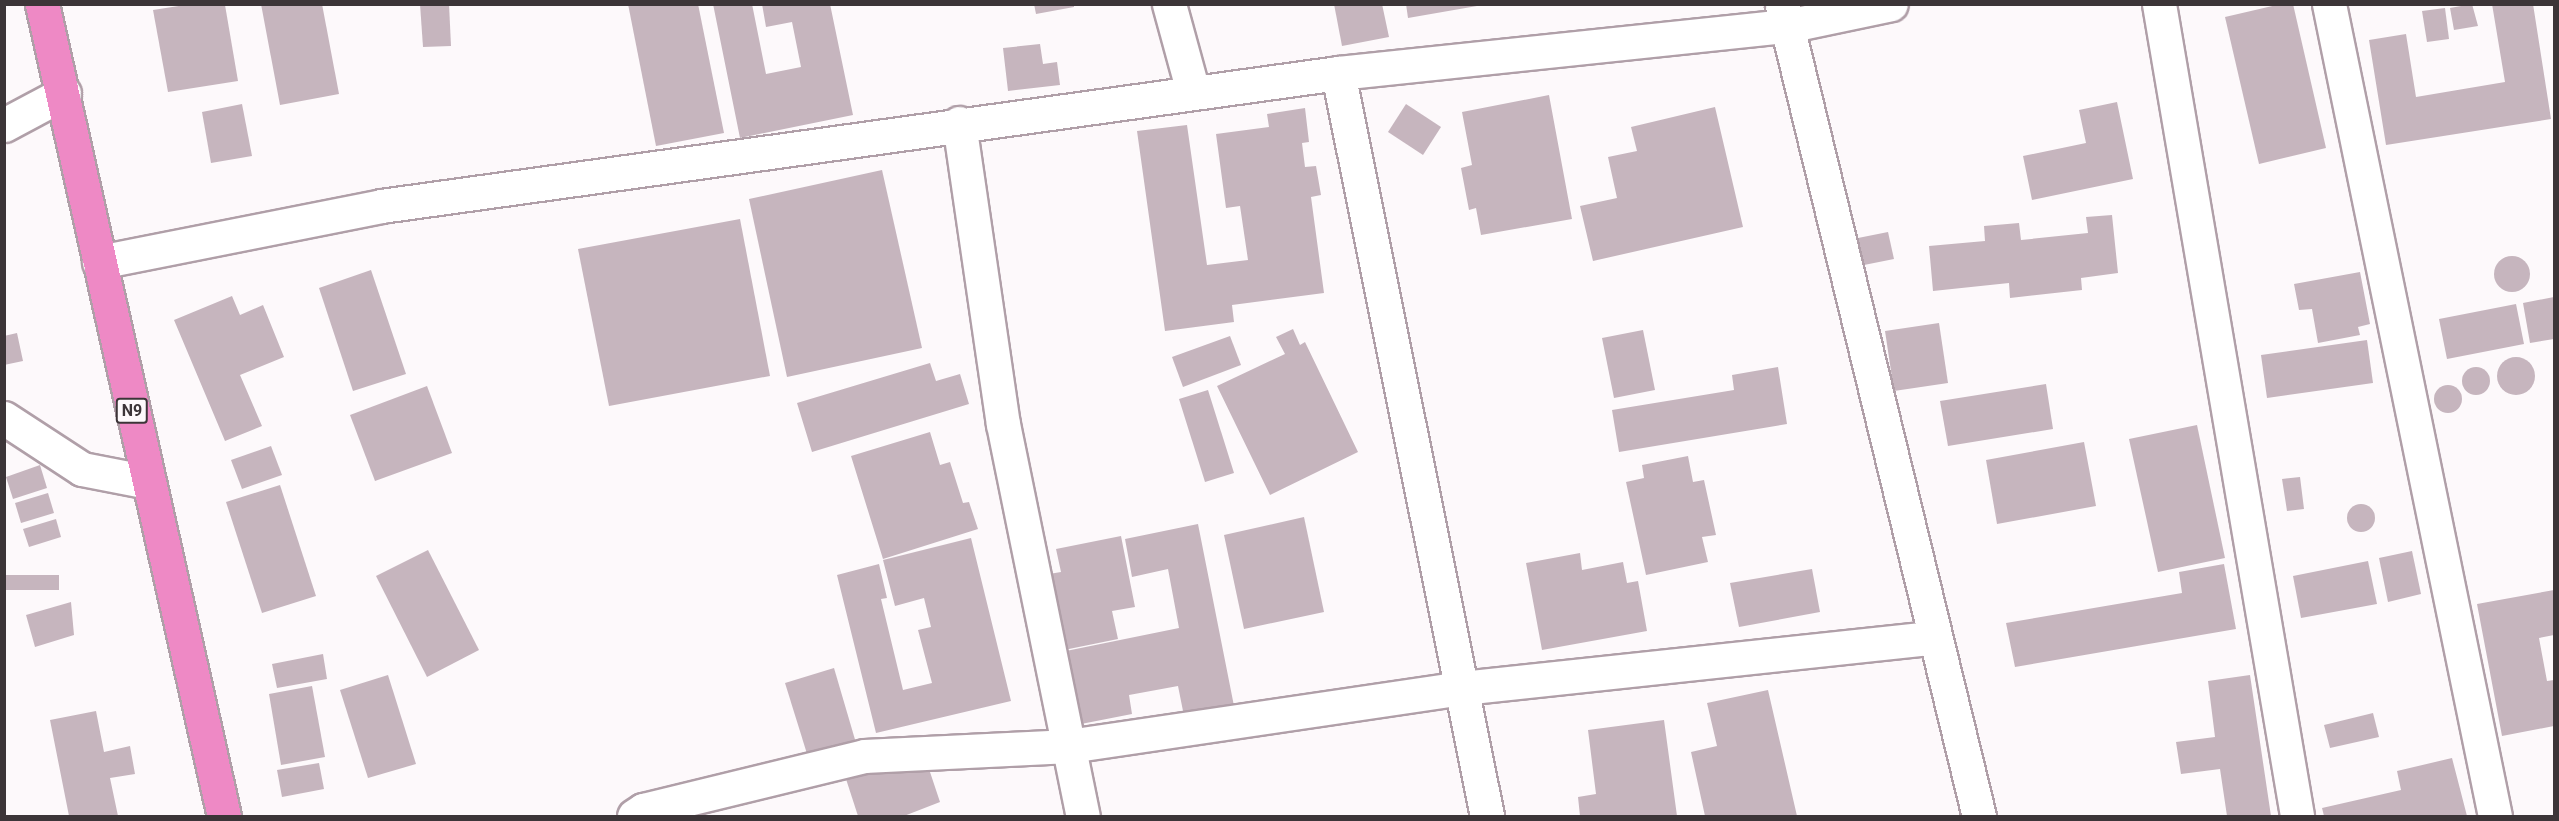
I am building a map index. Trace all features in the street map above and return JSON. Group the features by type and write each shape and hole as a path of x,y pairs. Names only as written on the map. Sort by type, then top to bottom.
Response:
{"highway":[{"name":"N9","path":"42,4 64,93 99,262 224,816"}],"street":[{"path":"1168,4 1193,92"},
{"path":"99,262 381,206 959,123 1785,15 1890,4"},
{"path":"2158,4 2297,816"},
{"path":"2330,4 2495,816"},
{"path":"1785,15 1912,525 1933,638 1979,816"},
{"path":"1338,73 1487,816"},
{"path":"4,125 64,93"},
{"path":"959,123 1003,424 1083,816"},
{"path":"4,418 82,469 148,482"},
{"path":"634,816 643,810 865,756 1069,746 1462,688 1933,638"}],"building":[{"path":"261,4 322,4 339,94 280,105"},
{"path":"420,4 449,4 451,46 423,47"},
{"path":"628,4 698,4 724,133 656,146"},
{"path":"713,4 752,4 766,74 801,67 792,22 766,27 762,4 830,4 853,115 740,138"},
{"path":"1034,4 1074,4 1074,7 1036,14"},
{"path":"1334,4 1382,4 1389,37 1342,46"},
{"path":"1406,4 1476,4 1477,6 1408,18"},
{"path":"2281,4 2293,4 2326,148 2259,164 2225,17"},
{"path":"2472,4 2478,26 2454,30 2450,8"},
{"path":"2492,4 2533,4 2551,119 2386,145 2369,40 2406,34 2416,97 2505,82"},
{"path":"185,5 225,5 238,81 168,92 153,10"},
{"path":"2445,8 2449,39 2427,42 2422,11"},
{"path":"1040,44 1043,64 1057,62 1060,85 1008,91 1003,48"},
{"path":"1549,95 1572,219 1481,235 1476,208 1469,210 1461,168 1472,165 1462,112"},
{"path":"2117,102 2133,179 2032,200 2023,156 2086,143 2079,110"},
{"path":"242,104 252,156 211,163 202,112"},
{"path":"1406,104 1441,127 1423,155 1388,132"},
{"path":"1715,107 1743,227 1593,261 1580,206 1617,198 1608,157 1637,151 1631,127"},
{"path":"1305,108 1309,142 1302,143 1305,167 1316,166 1321,195 1311,197 1324,293 1232,305 1234,322 1165,331 1137,131 1187,125 1207,265 1248,260 1240,206 1226,208 1216,134 1269,127 1267,114"},
{"path":"882,170 922,348 787,377 749,199"},
{"path":"2112,215 2118,273 2081,278 2082,290 2010,298 2009,283 1933,291 1929,246 1985,241 1984,226 2019,223 2021,240 2088,233 2086,217"},
{"path":"740,219 770,376 609,406 578,249"},
{"path":"1888,232 1894,259 1864,265 1858,238"},
{"path":"2512,256 2525,261 2530,274 2525,287 2512,292 2499,287 2494,274 2499,261"},
{"path":"371,270 406,374 353,391 319,288"},
{"path":"2360,272 2370,324 2358,327 2360,335 2318,343 2312,309 2299,310 2294,284"},
{"path":"232,296 240,315 263,305 284,357 240,375 262,426 225,441 174,320"},
{"path":"2554,297 2554,339 2530,343 2523,303"},
{"path":"2516,304 2524,344 2447,359 2439,319"},
{"path":"1939,323 1948,383 1894,391 1885,331"},
{"path":"1293,329 1300,345 1305,342 1358,452 1270,495 1217,386 1285,354 1276,337"},
{"path":"1643,330 1655,390 1614,398 1602,338"},
{"path":"17,333 23,361 4,365 4,336"},
{"path":"1230,336 1241,365 1183,387 1172,357"},
{"path":"2367,340 2373,383 2267,398 2261,355"},
{"path":"2516,357 2529,363 2535,376 2529,389 2516,395 2503,389 2497,376 2503,363"},
{"path":"930,363 936,381 960,374 969,404 812,452 797,403"},
{"path":"1778,367 1787,424 1619,452 1612,410 1734,390 1732,375"},
{"path":"2476,367 2486,371 2490,381 2486,391 2476,395 2466,391 2462,381 2466,371"},
{"path":"2046,384 2053,429 1948,446 1940,401"},
{"path":"2448,385 2458,389 2462,399 2458,409 2448,413 2438,409 2434,399 2438,389"},
{"path":"427,386 452,453 375,481 350,415"},
{"path":"1208,390 1234,473 1205,482 1179,399"},
{"path":"2197,425 2225,558 2158,572 2129,439"},
{"path":"930,432 940,465 950,462 963,503 969,502 978,529 883,559 851,456"},
{"path":"2084,442 2096,506 1997,524 1986,460"},
{"path":"271,446 282,475 242,489 231,460"},
{"path":"1688,456 1693,482 1704,480 1716,535 1702,537 1708,562 1646,575 1626,482 1644,478 1642,465"},
{"path":"40,465 47,488 13,499 6,477"},
{"path":"2300,477 2304,509 2287,511 2282,479"},
{"path":"280,485 316,596 262,613 226,502"},
{"path":"48,493 54,513 21,523 15,503"},
{"path":"2361,504 2371,508 2375,518 2371,528 2361,532 2351,528 2347,518 2351,508"},
{"path":"1304,517 1324,612 1244,629 1224,535"},
{"path":"56,519 61,537 29,547 23,529"},
{"path":"1198,524 1234,706 1184,716 1178,686 1129,695 1132,714 1081,724 1066,651 1179,628 1168,569 1132,577 1125,539"},
{"path":"1121,536 1135,607 1112,611 1118,639 1064,650 1049,574 1061,572 1056,549"},
{"path":"971,538 1011,701 876,733 837,575 879,564 887,598 881,599 903,690 932,683 918,630 931,627 924,598 895,606 883,560"},
{"path":"428,550 479,650 427,677 376,576"},
{"path":"2412,551 2421,594 2388,602 2379,558"},
{"path":"1580,553 1582,570 1623,562 1627,583 1638,581 1647,631 1542,650 1526,563"},
{"path":"2368,561 2377,604 2301,618 2293,576"},
{"path":"2224,564 2236,629 2015,667 2006,623 2182,593 2179,572"},
{"path":"1812,569 1820,612 1739,627 1730,583"},
{"path":"4,575 59,575 59,590 4,590"},
{"path":"2554,590 2554,635 2539,638 2547,681 2554,680 2554,726 2502,736 2477,604"},
{"path":"71,602 74,635 35,647 26,615"},
{"path":"323,654 327,679 277,688 272,664"},
{"path":"834,668 856,743 808,757 785,683"},
{"path":"388,675 416,764 368,778 340,690"},
{"path":"2250,675 2271,816 2227,816 2220,769 2181,774 2176,742 2215,737 2208,681"},
{"path":"312,686 325,757 281,765 269,694"},
{"path":"1768,690 1797,816 1705,816 1691,752 1717,746 1707,703"},
{"path":"96,711 104,752 130,746 135,774 110,778 118,816 69,816 50,720"},
{"path":"2373,713 2379,737 2330,748 2324,725"},
{"path":"1664,720 1677,816 1580,816 1578,797 1596,794 1588,730"},
{"path":"924,754 940,802 904,816 858,816 846,779"},
{"path":"2452,758 2467,816 2324,816 2322,808 2401,790 2397,771"},
{"path":"319,763 324,789 282,797 277,770"}]}
